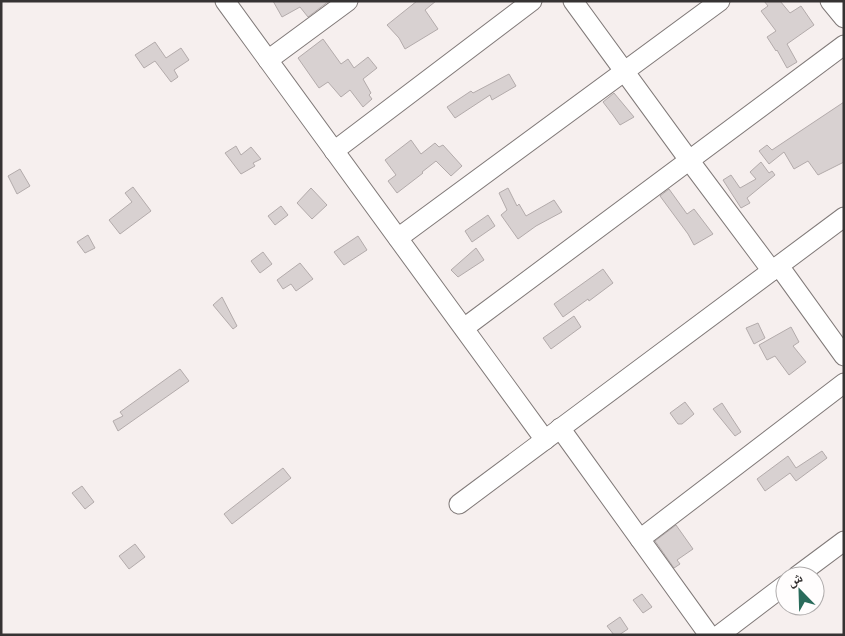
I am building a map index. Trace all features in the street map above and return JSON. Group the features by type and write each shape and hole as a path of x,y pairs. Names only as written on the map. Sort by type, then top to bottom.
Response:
{"street":[{"path":"225,1 464,328 640,539 707,633 775,591"},
{"path":"268,60 348,1"},
{"path":"334,151 532,1"},
{"path":"572,1 689,160 844,356"},
{"path":"398,238 720,1"},
{"path":"830,1 844,18"},
{"path":"464,328 844,45"},
{"path":"459,504 844,217"},
{"path":"640,539 844,383"},
{"path":"810,566 844,540"}],"building":[{"path":"273,1 329,1 308,17 300,7 282,17"},
{"path":"417,1 436,1 425,10 438,29 405,49 399,38 387,25"},
{"path":"764,1 780,1 790,13 801,6 814,25 787,44 797,62 787,68 767,37 776,31 761,11 768,6"},
{"path":"323,39 341,64 348,59 354,68 368,57 377,68 363,79 371,93 369,95 372,99 363,107 350,90 341,97 328,82 319,88 298,58"},
{"path":"155,42 166,58 181,48 189,60 174,70 178,77 171,82 155,61 144,68 135,55"},
{"path":"509,74 516,86 492,100 490,95 455,118 447,107 471,91 473,93"},
{"path":"614,93 634,117 620,125 603,102"},
{"path":"844,102 844,162 818,175 808,161 794,169 784,152 769,164 759,151 767,145 772,150"},
{"path":"411,140 421,154 435,143 439,147 443,145 462,166 451,176 436,161 397,193 388,181 396,175 385,160"},
{"path":"236,146 241,155 251,147 261,159 253,163 255,166 241,174 225,153"},
{"path":"761,162 769,173 772,171 775,175 747,198 750,203 741,208 723,180 731,175 740,188 756,179 750,172"},
{"path":"20,169 30,186 17,194 8,176"},
{"path":"133,187 151,211 120,234 109,220 132,202 125,193"},
{"path":"311,188 327,205 312,219 297,203"},
{"path":"508,188 517,206 519,204 526,216 554,200 562,212 536,226 518,239 501,215 507,210 499,193"},
{"path":"669,189 687,214 694,209 713,234 694,245 660,196"},
{"path":"281,206 288,215 275,225 268,216"},
{"path":"488,215 495,226 472,242 465,231"},
{"path":"88,235 95,248 85,253 77,242"},
{"path":"358,236 367,250 344,265 334,252"},
{"path":"476,248 484,260 458,277 451,270"},
{"path":"263,252 272,264 260,273 251,261"},
{"path":"300,263 313,279 296,291 291,284 283,289 277,280"},
{"path":"603,269 613,283 563,317 554,304"},
{"path":"222,297 237,326 233,329 213,305"},
{"path":"574,316 581,327 551,349 543,338"},
{"path":"758,323 765,338 754,344 746,328"},
{"path":"791,327 799,342 793,346 806,362 789,375 775,356 767,360 759,345"},
{"path":"180,369 189,381 118,431 113,421 123,416 120,412"},
{"path":"685,402 694,414 682,424 678,424 670,413"},
{"path":"722,403 741,432 735,436 713,409"},
{"path":"822,451 827,458 796,481 790,473 765,491 757,479 788,456 796,468"},
{"path":"283,468 291,478 232,524 224,514"},
{"path":"82,486 94,502 85,509 72,493"},
{"path":"676,525 693,549 677,560 680,564 674,568 655,541"},
{"path":"135,544 145,557 129,569 119,556"},
{"path":"642,594 652,607 643,613 633,600"},
{"path":"620,617 628,629 619,635 614,635 607,626"}]}
